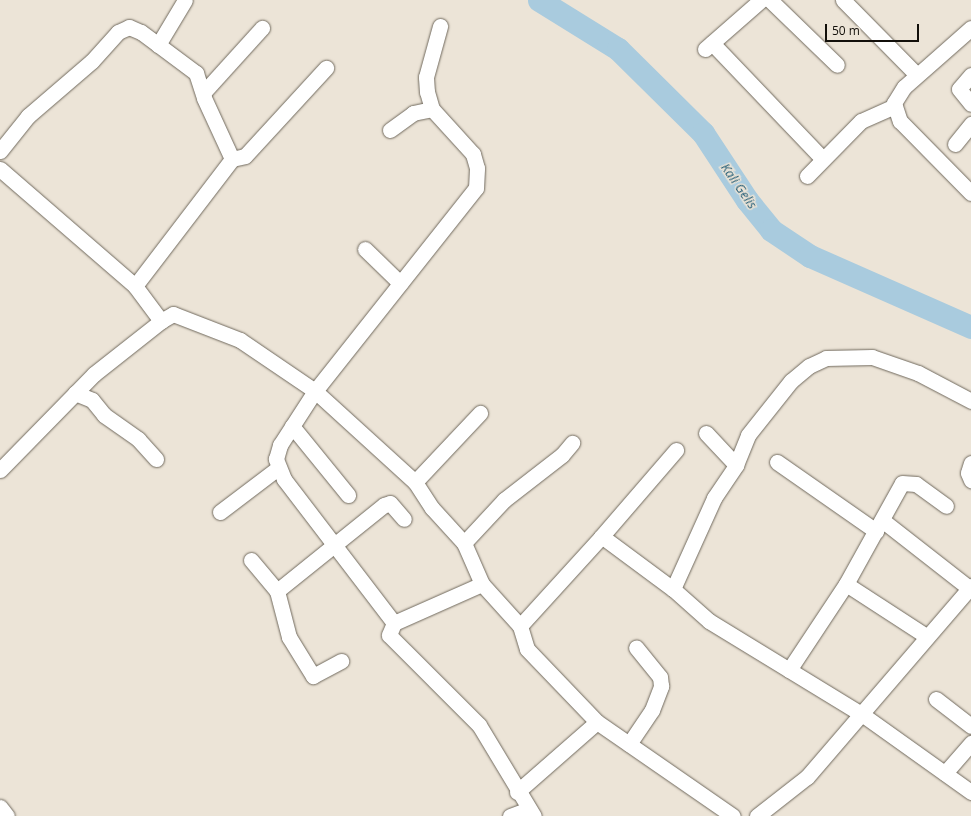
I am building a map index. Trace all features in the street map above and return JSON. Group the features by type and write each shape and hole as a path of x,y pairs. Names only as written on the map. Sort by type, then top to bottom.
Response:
{"street":[{"path":"158,45 185,0"},
{"path":"761,0 709,46 822,158"},
{"path":"770,0 837,65"},
{"path":"843,0 917,75"},
{"path":"394,623 338,545 278,468 277,452 315,391 400,283 471,197 478,179 473,154 432,109 426,77 440,26"},
{"path":"0,151 28,116 92,61 118,32 134,28 196,73 203,93 232,158"},
{"path":"203,93 262,28"},
{"path":"971,28 917,75 899,93 894,106 900,122 971,193"},
{"path":"135,286 232,158 249,153 326,68"},
{"path":"971,75 959,89 971,104"},
{"path":"807,176 822,158 861,121 894,106"},
{"path":"390,130 413,114 432,109"},
{"path":"955,144 971,124"},
{"path":"0,169 135,286 161,321"},
{"path":"365,249 400,283"},
{"path":"0,470 75,393 161,321 173,314 228,334 260,351 315,391 415,482 432,508 464,543 482,584 520,626 526,649 597,722 733,816"},
{"path":"673,589 714,498 736,465 748,435 764,412 791,381 826,358 872,357 918,373 971,401"},
{"path":"75,393 92,400 104,415 138,439 156,459"},
{"path":"415,482 480,413"},
{"path":"292,426 348,495"},
{"path":"706,433 736,465"},
{"path":"464,543 504,500 562,455 572,443"},
{"path":"520,626 601,537 676,450"},
{"path":"757,816 807,777 863,715 926,636 970,587 879,525 777,462"},
{"path":"971,464 968,473 971,480"},
{"path":"220,512 278,468"},
{"path":"789,670 846,584 905,482 916,484 946,506"},
{"path":"277,591 338,545 388,502 404,519"},
{"path":"601,537 673,589 709,621 863,715 971,792"},
{"path":"251,560 277,591 288,637 313,676 341,661"},
{"path":"482,584 394,623 389,631 391,639 479,725 517,792 531,812 510,816"},
{"path":"846,584 926,636"},
{"path":"628,744 652,710 661,686 660,677 636,647"},
{"path":"936,699 971,726"},
{"path":"517,792 597,722"},
{"path":"945,773 971,743"},
{"path":"0,807 7,816"}],"waterway":[{"name":"Kali Gelis","path":"539,0 618,49 703,133 747,200 771,230 810,256 971,327"}]}
